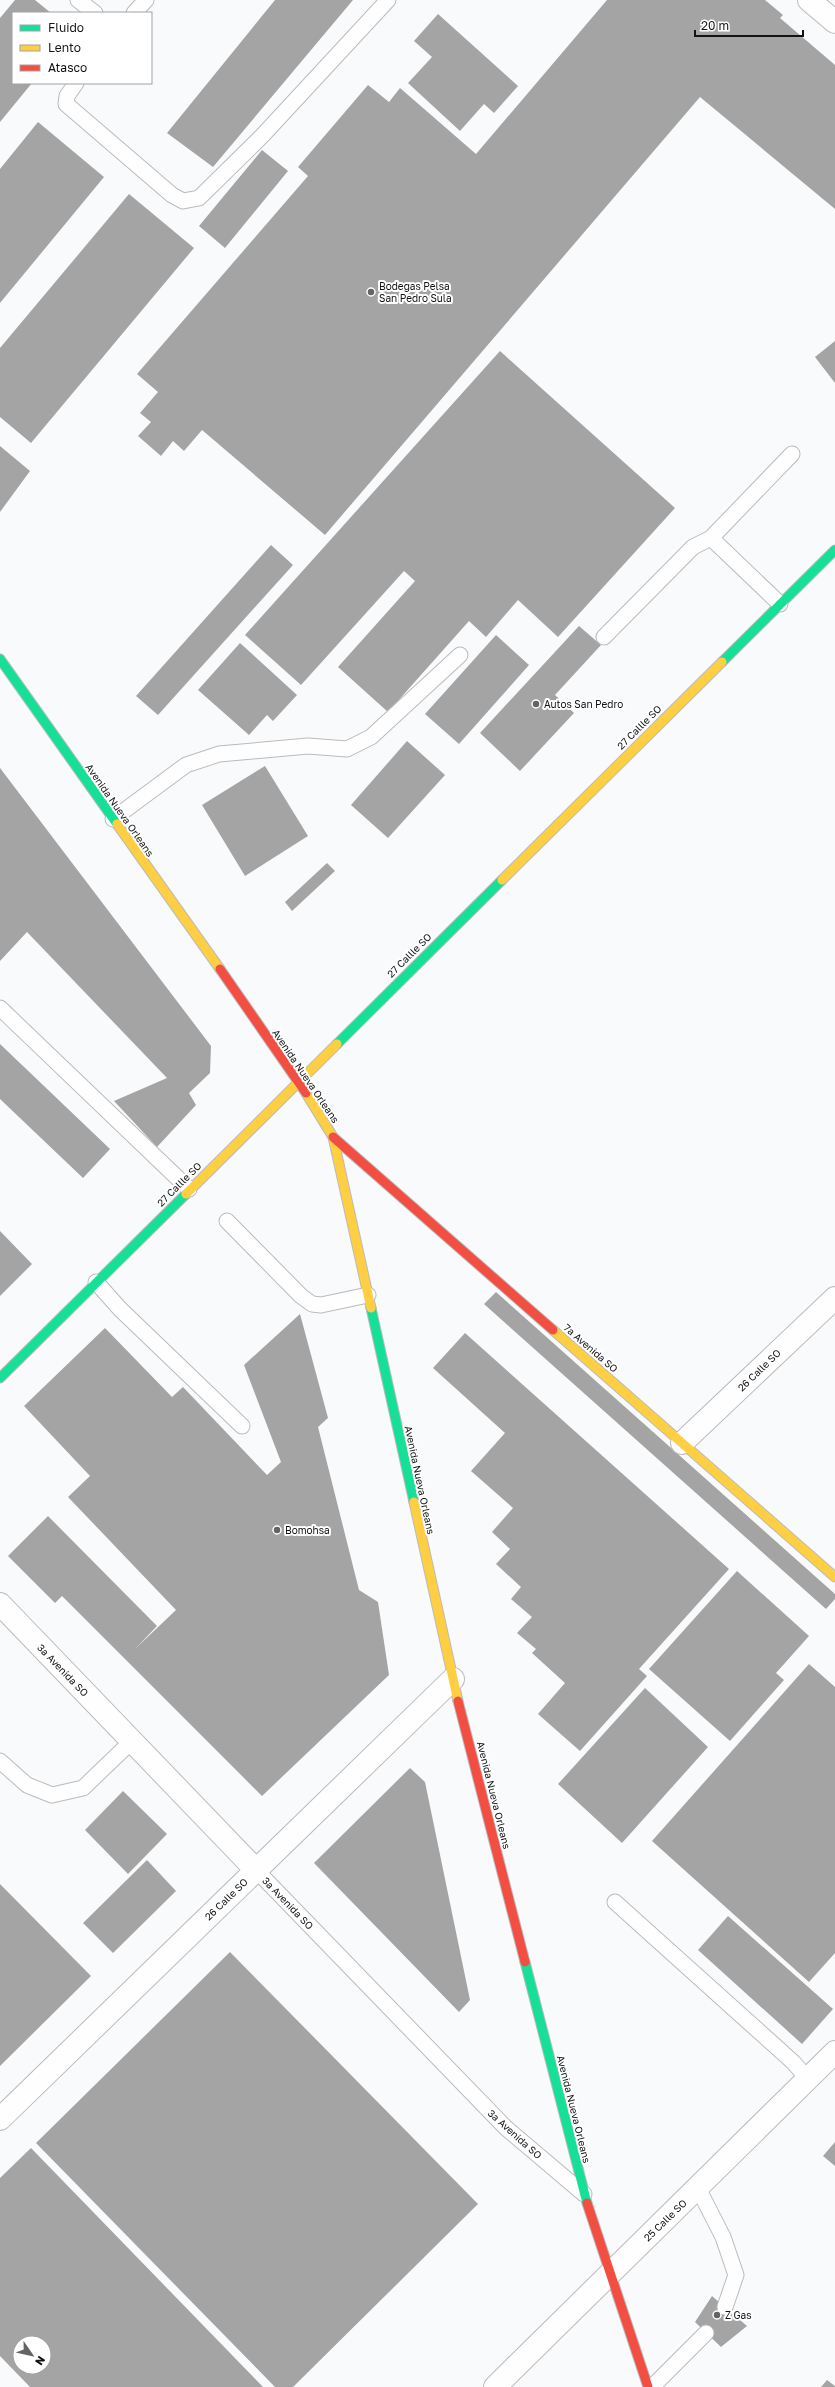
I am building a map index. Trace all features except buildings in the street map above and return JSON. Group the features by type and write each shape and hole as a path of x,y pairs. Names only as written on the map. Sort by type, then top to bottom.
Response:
{"street":[{"path":"809,0 835,22"},
{"name":"27 Callle SO","path":"0,1378 298,1080 835,550"},
{"name":"Avenida Nueva Orleans","path":"0,659 298,1080 333,1136 453,1679 584,2194 608,2275 648,2387"},
{"name":"7a Avenida SO","path":"333,1136 835,1577"},
{"name":"26 Calle SO","path":"682,1443 835,1298"},
{"name":"3a Avenida SO","path":"0,1604 256,1870"},
{"name":"26 Calle SO","path":"0,2119 453,1679"},
{"name":"25 Calle SO","path":"495,2387 835,2052"}],"lane":[{"path":"78,0 94,12"},
{"path":"135,12 146,0"},
{"path":"75,84 67,96 66,104 172,195 183,201 199,198 262,136 388,0"},
{"path":"604,637 693,547 711,538 792,454"},
{"path":"711,538 780,604"},
{"path":"113,819 186,765 219,754 308,746 347,749 371,737 460,655"},
{"path":"0,1008 189,1189"},
{"path":"227,1221 301,1296 312,1304 321,1305 368,1295"},
{"path":"96,1282 120,1309 242,1426"},
{"path":"0,1761 27,1785 52,1795 83,1788 132,1741"},
{"name":"3a Avenida SO","path":"256,1870 506,2128 584,2194"},
{"path":"615,1902 793,2062 808,2079"},
{"path":"698,2188 723,2237 736,2275 725,2307"},
{"path":"652,2387 706,2333"}],"traffic: fast":[{"path":"722,662 835,550"},
{"path":"0,659 117,824"},
{"path":"337,1044 502,880"},
{"path":"0,1378 186,1194"},
{"path":"371,1308 414,1502"},
{"path":"525,1962 587,2203"}],"traffic: slow":[{"path":"502,880 722,662"},
{"path":"117,824 220,969"},
{"path":"186,1194 337,1044"},
{"path":"306,1093 333,1137 371,1308"},
{"path":"553,1330 835,1577"},
{"path":"414,1502 458,1701"}],"traffic: jam":[{"path":"220,969 306,1093"},
{"path":"333,1137 553,1330"},
{"path":"458,1701 525,1962"},
{"path":"587,2203 648,2387"}],"place":[{"name":"Bodegas Pelsa San Pedro Sula","path":"371,292"},
{"name":"Autos San Pedro","path":"536,704"},
{"name":"Bomohsa","path":"277,1530"},
{"name":"Z Gas","path":"717,2315"}]}
